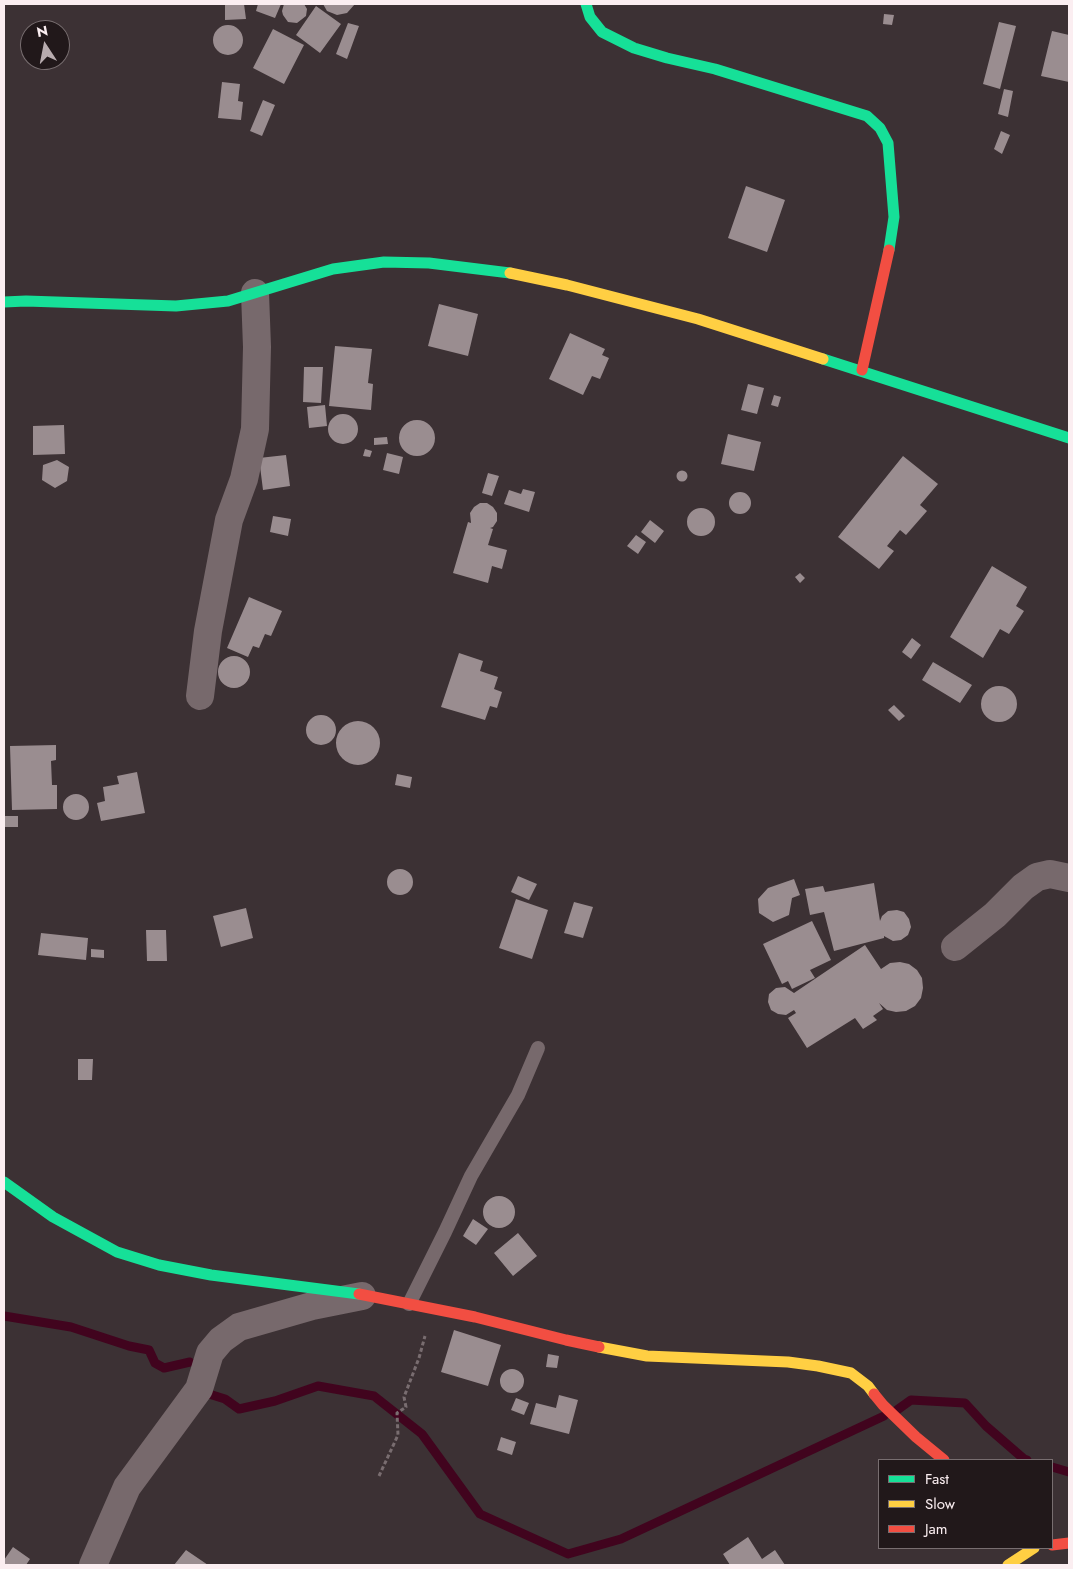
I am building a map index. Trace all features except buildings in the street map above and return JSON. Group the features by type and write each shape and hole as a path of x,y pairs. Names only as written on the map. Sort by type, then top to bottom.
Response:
{"street":[{"path":"586,4 590,17 602,32 634,48 715,69 831,104 867,116 880,128 888,142 894,217 891,243 862,370"},
{"path":"4,302 26,301 176,306 228,301 333,269 384,262 429,263 455,266 567,285 698,319 862,370 1069,438"},
{"path":"200,696 208,632 229,520 244,479 255,429 257,347 255,293"},
{"path":"954,947 996,915 1022,888 1037,877 1050,874 1069,878"},
{"path":"4,1182 53,1217 117,1252 159,1265 211,1275 364,1295 647,1356 788,1362 851,1373 868,1386 883,1405 916,1437 943,1459"},
{"path":"93,1565 127,1487 199,1389 210,1353 221,1340 239,1327 312,1306 364,1295"},
{"path":"1053,1545 1069,1543"},
{"path":"1008,1565 1032,1549"}],"lane":[{"path":"409,1304 471,1176 518,1095 538,1048"}],"path":[{"path":"379,1476 398,1435 396,1413 406,1407 404,1397 419,1358 432,1309"}],"waterway":[{"path":"4,1316 71,1327 129,1346 149,1350 155,1363 164,1368 190,1362"},
{"path":"209,1394 225,1399 239,1409 275,1401 318,1386 374,1396 422,1434 480,1514 568,1554 621,1539 884,1416"},
{"path":"897,1410 911,1400 965,1403 986,1426 1024,1459"},
{"path":"1053,1467 1069,1472"}],"traffic: fast":[{"path":"586,4 590,17 602,32 634,48 715,69 867,116 880,128 888,143 894,217 889,250"},
{"path":"4,302 26,301 176,306 228,301 333,269 384,262 429,263 510,273"},
{"path":"823,359 1069,438"},
{"path":"4,1182 53,1217 117,1252 159,1265 211,1275 359,1294"}],"traffic: slow":[{"path":"510,273 567,285 698,319 823,359"},
{"path":"599,1347 647,1356 788,1362 818,1366 851,1373 868,1386 874,1394"},
{"path":"1008,1565 1032,1549"}],"traffic: jam":[{"path":"862,370 889,250"},
{"path":"359,1294 475,1317 599,1347"},
{"path":"874,1394 916,1437 943,1459"},
{"path":"1053,1545 1069,1543"}]}
